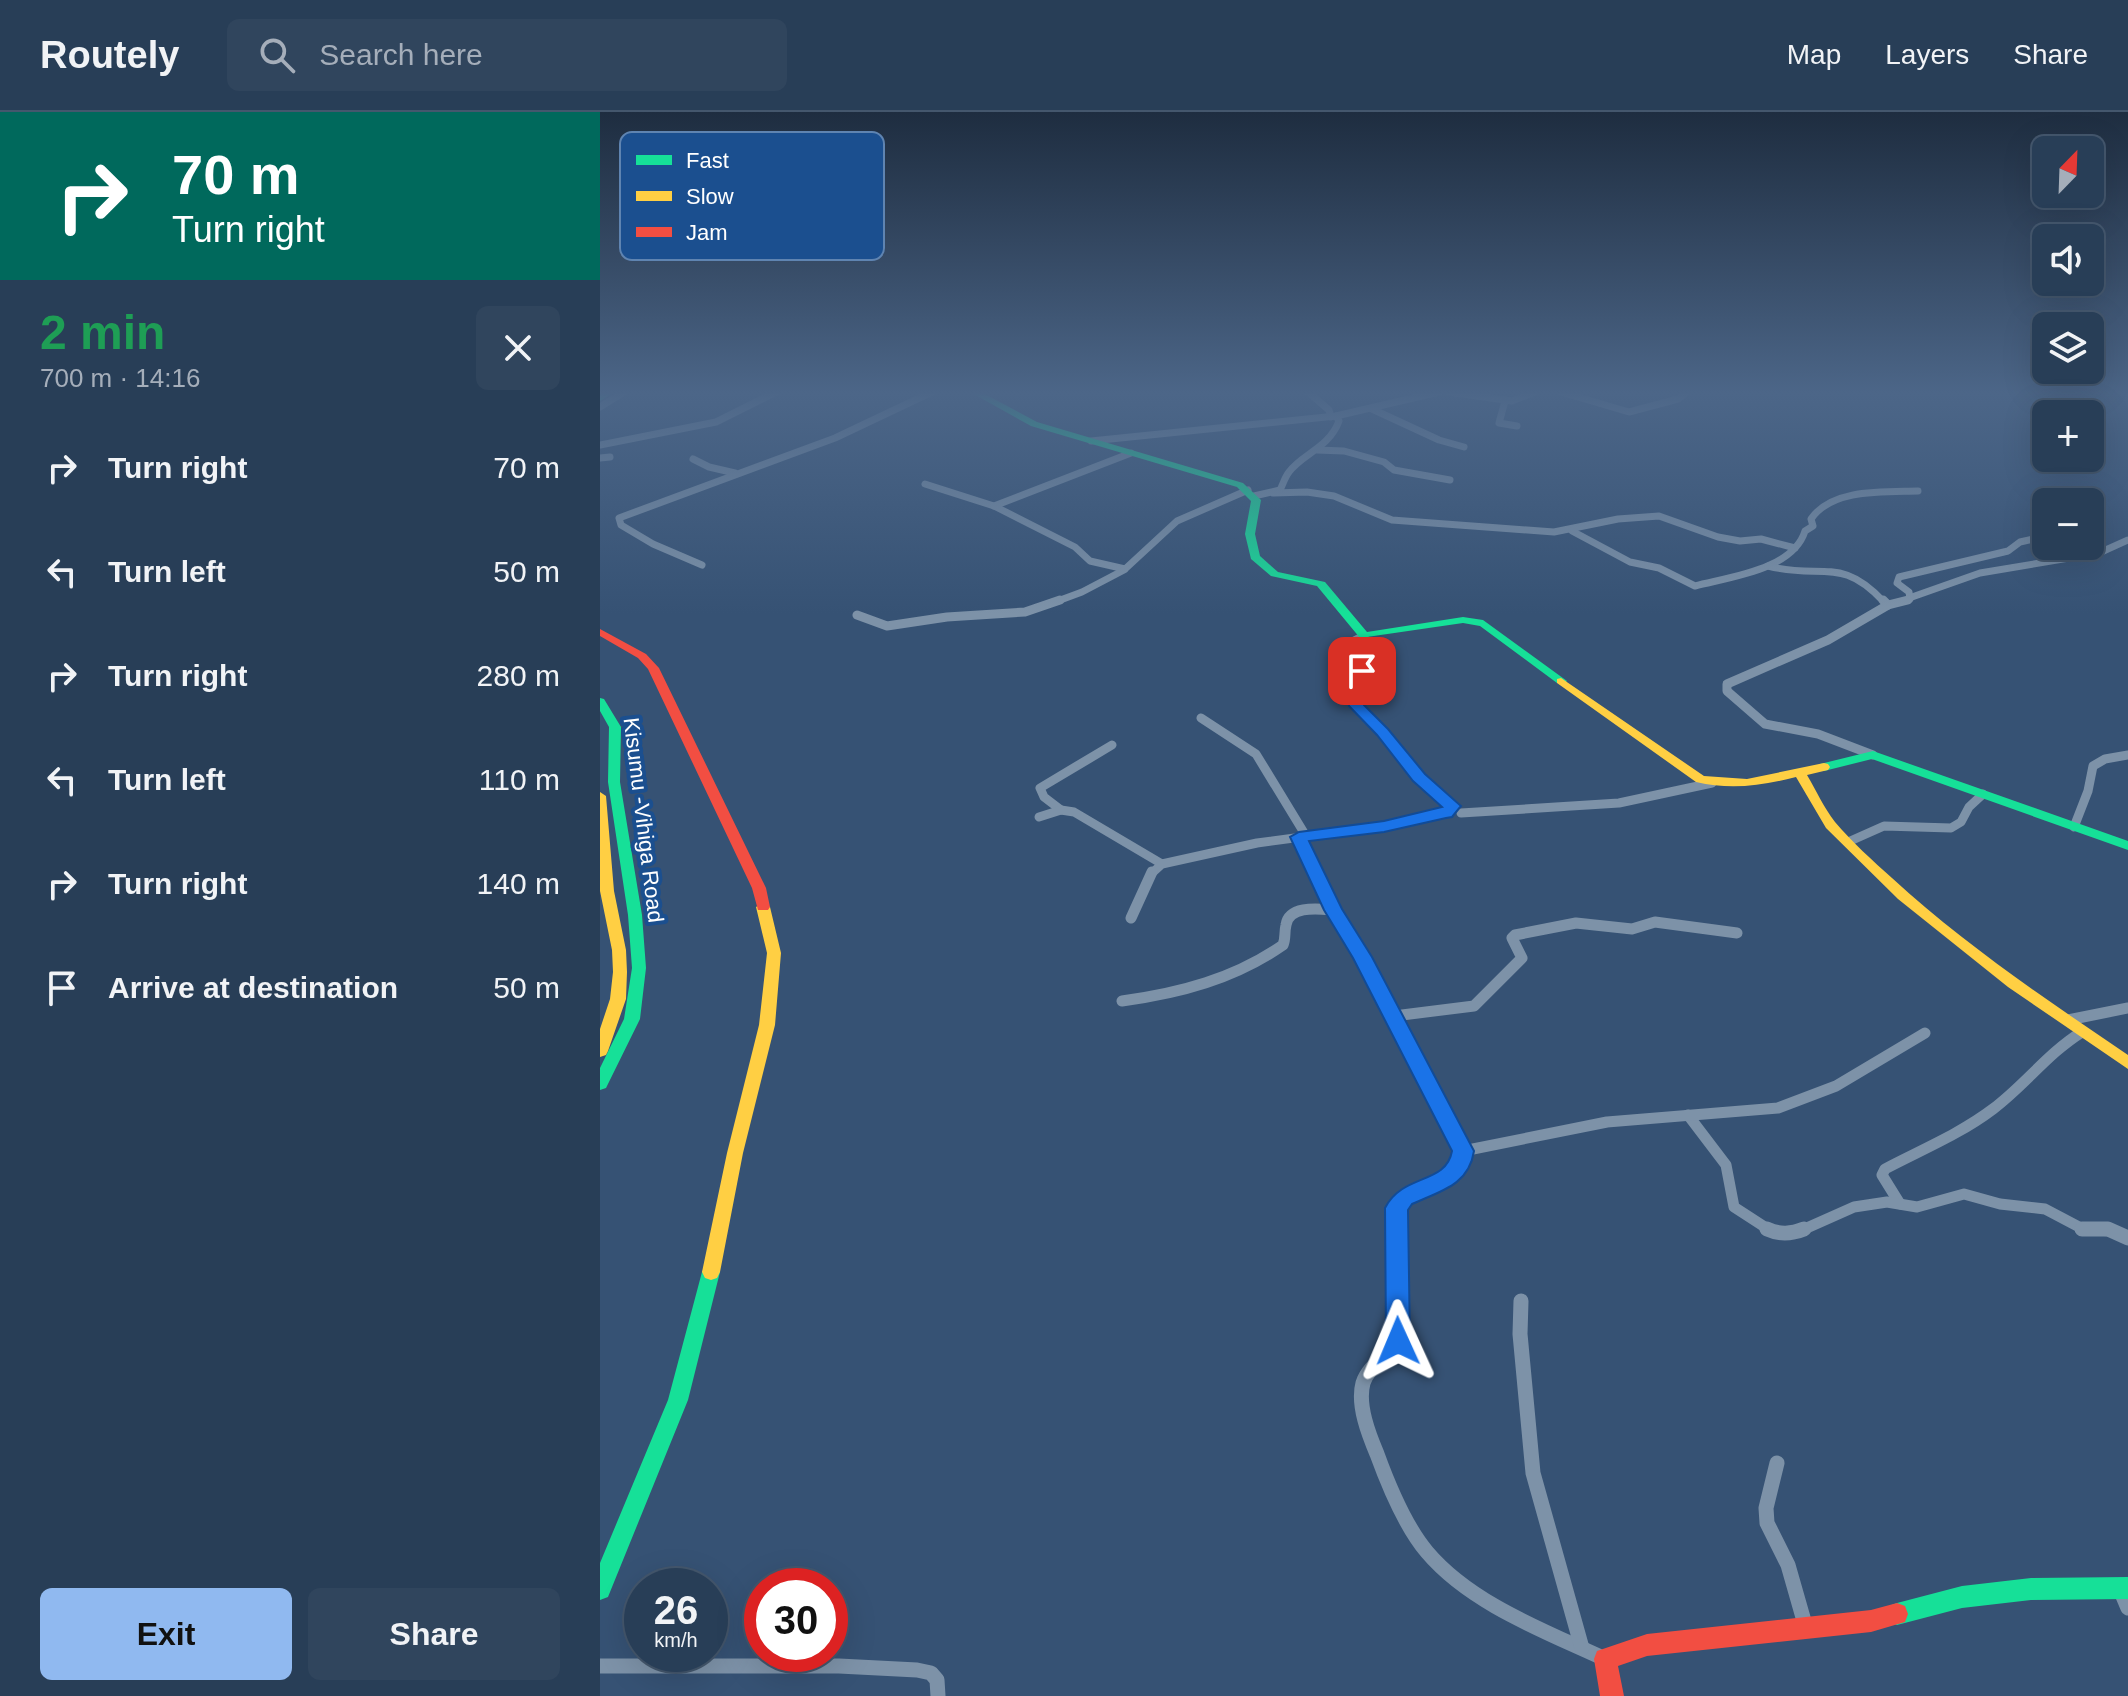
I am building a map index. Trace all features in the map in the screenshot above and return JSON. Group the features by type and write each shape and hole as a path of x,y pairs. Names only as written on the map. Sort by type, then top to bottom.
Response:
{"main road":[{"path":"1176,466 1232,482 1251,493 1256,500 1250,534 1255,557 1275,574 1321,584 1364,636 1463,620 1483,623 1615,721 1690,773 1712,783 1750,784 1873,755 2128,846"},
{"path":"600,632 642,656 653,668 759,888 774,953 767,1025 678,1400 600,1589"},
{"name":"Kisumu -Vihiga Road","path":"600,701 614,725 617,750 613,776 636,928 638,962 634,1015 622,1048 600,1084"},
{"path":"1800,774 1822,812 1848,842 1901,892 1977,957 2128,1063"},
{"name":"Kisumu -Vihiga Road","path":"600,796 607,891 619,950 620,972 618,999 600,1051"},
{"path":"1612,1696 1605,1659 1647,1645 1871,1621 1984,1594 2031,1589 2124,1588"}],"street":[{"path":"707,466 737,473"},
{"path":"702,565 653,544 618,520 636,509 756,466"},
{"path":"994,506 1098,466"},
{"path":"1273,493 1283,487 1290,470 1296,466"},
{"path":"1389,466 1394,470 1450,480"},
{"path":"925,484 994,506 1075,547 1081,556 1099,565 1127,569"},
{"path":"1572,531 1630,562 1659,568 1695,586 1768,566 1803,541 1805,531 1813,526 1811,519 1814,511 1833,499 1918,491"},
{"path":"857,615 887,626 947,617 1020,613 1071,596 1127,569 1177,521 1251,493 1334,496 1392,520 1458,522 1554,532 1572,531 1618,519 1659,516 1718,537 1740,541 1761,539 1795,548"},
{"path":"1912,597 1897,583 1899,577 2008,551 2020,542 2032,539"},
{"path":"1873,755 1818,734 1765,724 1725,689 1731,682 1837,636 1888,605 1927,589 1978,573 2045,560 2097,556 2128,540"},
{"path":"1768,566 1789,572 1829,571 1858,577 1888,605"},
{"path":"1131,918 1138,895 1152,871 1162,864 1239,846 1384,826 1446,813 1452,809 1451,804 1419,778 1383,732 1356,706 1357,699 1373,680 1341,657 1337,650 1364,636"},
{"path":"1201,718 1256,754 1302,836 1333,910 1394,1016 1463,1151 1460,1165 1451,1176 1404,1197 1397,1208 1398,1341 1394,1350 1370,1370 1364,1380 1365,1409 1379,1460 1426,1550 1462,1582 1605,1659"},
{"path":"1061,810 1044,797 1040,788 1112,745"},
{"path":"2074,827 2088,791 2093,766 2105,759 2128,755"},
{"path":"1461,813 1598,805 1674,795 1712,783"},
{"path":"1848,842 1884,826 1951,828 1961,822 1969,807 1983,794"},
{"path":"1039,817 1061,810 1074,812 1162,864"},
{"path":"1122,1001 1168,994 1239,972 1283,945 1286,939 1284,926 1291,915 1307,909 1333,910"},
{"path":"1394,1016 1459,1009 1482,1001 1522,958 1512,938 1515,935 1576,923 1632,929 1655,922 1737,933"},
{"path":"2068,1020 2128,1008"},
{"path":"1900,1204 1882,1175 1885,1169 1911,1158 1986,1114 2050,1052 2082,1032"},
{"path":"1463,1151 1524,1136 1625,1121 1766,1110 1799,1101 1890,1056 1925,1033"},
{"path":"1688,1115 1726,1165 1734,1207 1765,1228 1788,1234 1854,1207 1887,1202 1917,1207 1959,1195 1970,1195 2000,1204 2045,1209 2083,1229 2108,1229 2128,1238"},
{"path":"1521,1301 1520,1334 1533,1473 1582,1648"},
{"path":"1777,1463 1766,1508 1767,1523 1788,1565 1806,1628"},
{"path":"2124,1588 2128,1608"},
{"path":"600,1666 839,1666 917,1670 931,1673 937,1680 938,1696"}],"traffic: fast":[{"path":"1176,466 1240,485 1256,500 1250,534 1255,557 1275,574 1321,584 1364,636 1463,620 1483,623 1561,681"},
{"path":"600,701 615,727 614,782 635,915 639,968 632,1019 600,1084"},
{"path":"1824,767 1873,755 2128,846"},
{"path":"600,1589 678,1400 711,1272"},
{"path":"1897,1614 1962,1597 2031,1589 2128,1588"}],"traffic: slow":[{"path":"1561,681 1700,779 1747,783 1824,767"},
{"path":"1800,774 1831,825 1903,896 1976,955 2128,1063"},
{"path":"600,796 607,891 619,950 620,972 618,999 600,1051"},
{"path":"711,1272 735,1153 767,1025 774,953 763,907"}],"traffic: jam":[{"path":"600,632 642,656 653,668 759,888 763,907"},
{"path":"1612,1696 1605,1659 1647,1645 1871,1621 1897,1614"}],"route":[{"path":"1362,671 1373,680 1357,699 1356,706 1383,732 1419,778 1452,806 1446,813 1384,826 1299,837 1333,910 1362,957 1463,1151 1457,1171 1443,1181 1404,1197 1397,1208 1398,1341"}]}
